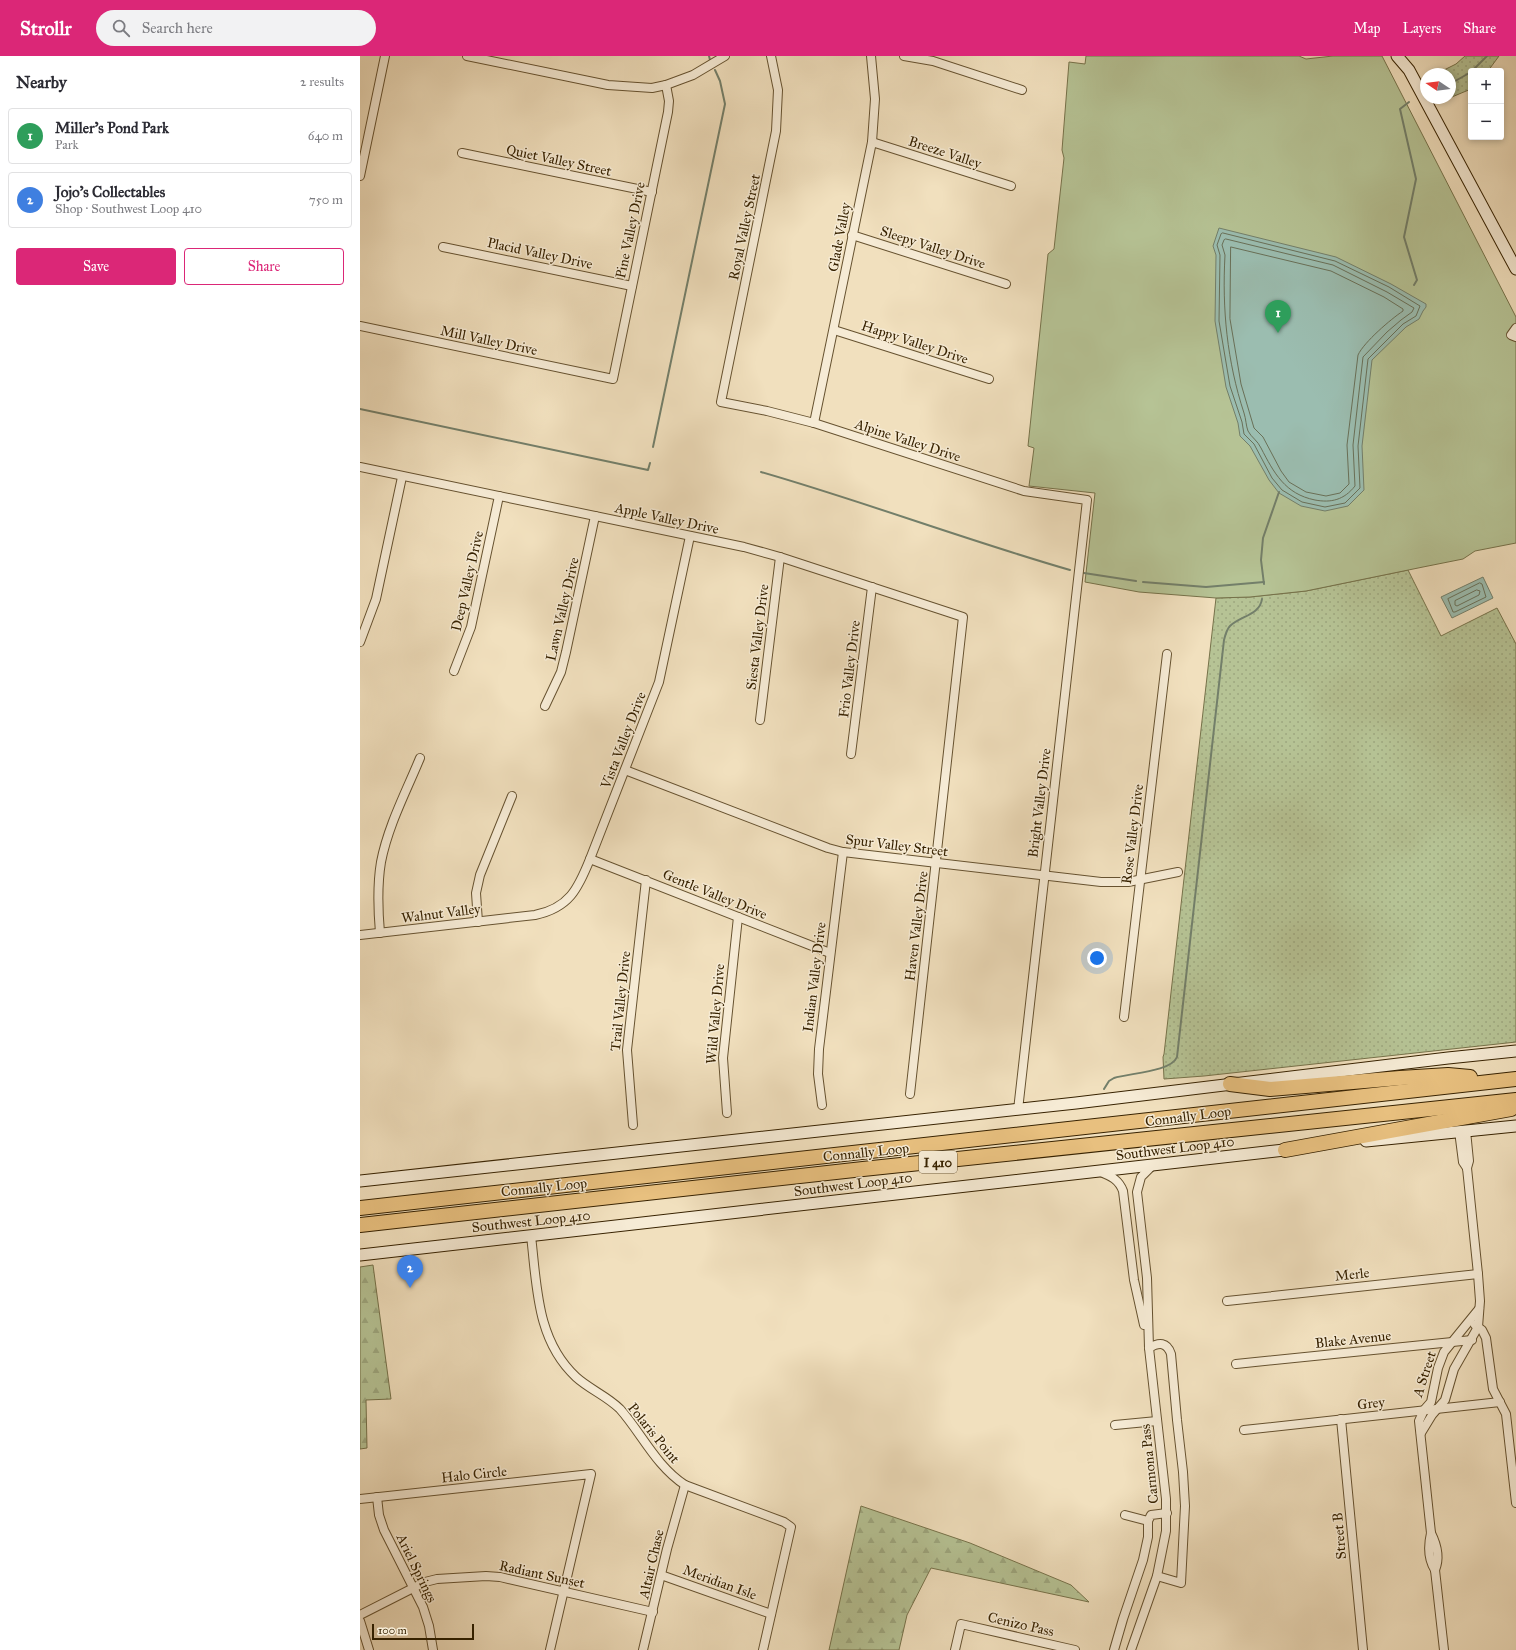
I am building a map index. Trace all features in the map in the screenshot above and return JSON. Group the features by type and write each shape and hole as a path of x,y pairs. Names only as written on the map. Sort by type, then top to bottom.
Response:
{"highway":[{"path":"1230,1084 1270,1089 1448,1075 1512,1079"},
{"name":"Connally Loop","path":"360,1208 1512,1079"},
{"name":"Connally Loop","path":"360,1225 863,1169 1516,1100"},
{"path":"1285,1150 1516,1109"}],"main road":[{"path":"1397,56 1409,70 1516,269"},
{"path":"1408,56 1409,70"},
{"path":"360,1181 1018,1110 1516,1051"},
{"name":"Southwest Loop 410","path":"360,1255 1285,1150 1516,1126"}],"street":[{"path":"360,176 385,56"},
{"path":"467,56 622,87 652,88 666,85 694,75 725,56"},
{"name":"Royal Valley Street","path":"721,402 775,138 778,112 778,90 771,56"},
{"name":"Glade Valley","path":"814,423 872,142 875,109 873,56"},
{"path":"904,56 933,61 1022,90"},
{"name":"Pine Valley Drive","path":"613,379 668,112 669,101 666,85"},
{"name":"Breeze Valley","path":"872,142 1010,186"},
{"name":"Quiet Valley Street","path":"462,153 652,192"},
{"name":"Sleepy Valley Drive","path":"852,235 1006,284"},
{"name":"Placid Valley Drive","path":"443,247 632,286"},
{"name":"Mill Valley Drive","path":"360,326 613,379"},
{"path":"1516,328 1511,335 1516,337"},
{"name":"Happy Valley Drive","path":"834,330 989,379"},
{"name":"Alpine Valley Drive","path":"721,402 767,411 814,423 1024,491 1087,500"},
{"name":"Apple Valley Drive","path":"360,468 690,536 780,557 963,617"},
{"path":"360,642 376,599 402,477"},
{"name":"Deep Valley Drive","path":"454,671 471,627 499,496"},
{"name":"Bright Valley Drive","path":"1018,1110 1087,500"},
{"name":"Lawn Valley Drive","path":"546,706 561,672 595,516"},
{"name":"Vista Valley Drive","path":"525,916 547,912 566,901 581,882 659,682 690,536"},
{"name":"Siesta Valley Drive","path":"760,720 780,557"},
{"name":"Frio Valley Drive","path":"851,754 872,587"},
{"name":"Haven Valley Drive","path":"910,1094 937,864 963,617"},
{"name":"Rose Valley Drive","path":"1124,1016 1166,654"},
{"path":"380,933 378,903 381,863 393,824 420,758"},
{"name":"Spur Valley Street","path":"625,770 828,848 843,852 937,864 1116,883 1140,880 1178,872"},
{"path":"478,922 476,893 480,875 512,796"},
{"name":"Indian Valley Drive","path":"822,1105 818,1074 819,1049 843,852"},
{"name":"Gentle Valley Drive","path":"590,860 646,880 830,954"},
{"name":"Trail Valley Drive","path":"633,1125 627,1050 646,880"},
{"name":"Walnut Valley","path":"360,935 525,916"},
{"name":"Wild Valley Drive","path":"727,1113 723,1058 738,917"},
{"name":"A Street","path":"1420,1433 1432,1415 1445,1400 1454,1369 1472,1340 1478,1327 1478,1274 1467,1168 1463,1162 1463,1131"},
{"name":"Carmona Pass","path":"1131,1650 1157,1576 1166,1531 1166,1513 1149,1348 1146,1278 1137,1192 1142,1177 1154,1165"},
{"name":"Carmona Pass","path":"1101,1172 1114,1177 1121,1184 1123,1191 1134,1280 1149,1348"},
{"name":"Polaris Point","path":"531,1236 541,1317 545,1331 553,1347 576,1377 619,1409 664,1468 684,1485 784,1522 790,1527 771,1614"},
{"path":"1129,1243 1142,1242"},
{"name":"Merle","path":"1228,1301 1478,1274"},
{"name":"A Street","path":"1444,1650 1435,1570 1438,1563 1436,1543 1431,1533 1419,1421 1424,1410 1431,1402 1441,1359 1452,1342 1479,1309"},
{"path":"1470,1321 1482,1330 1486,1338 1493,1389 1506,1414 1516,1503"},
{"name":"Blake Avenue","path":"1236,1364 1472,1340"},
{"path":"1149,1348 1155,1345 1163,1344 1169,1348 1171,1354 1185,1506 1181,1583 1157,1576"},
{"name":"Grey","path":"1244,1430 1500,1402"},
{"name":"Street B","path":"1341,1419 1363,1650"},
{"path":"1115,1424 1157,1421"},
{"name":"Halo Circle","path":"360,1499 591,1474 564,1591"},
{"name":"Altair Chase","path":"643,1650 684,1485"},
{"name":"Ariel Springs","path":"377,1497 379,1515 384,1530 414,1588 425,1613 433,1650"},
{"path":"1114,1650 1143,1560 1148,1537 1148,1521 1151,1515 1166,1513"},
{"path":"1125,1515 1148,1521"},
{"name":"Meridian Isle","path":"661,1575 771,1614"},
{"name":"Radiant Sunset","path":"360,1615 425,1582 437,1579 486,1576 500,1577 652,1612"},
{"path":"550,1650 564,1591"},
{"path":"763,1650 771,1614"},
{"path":"360,1621 369,1650"},
{"name":"Cenizo Pass","path":"955,1650 961,1624 1076,1650"}],"green space":[{"path":"1086,56 1299,56 1306,59 1333,56 1382,56 1516,317 1516,543 1475,551 1463,559 1306,591 1250,597 1216,598 1139,592 1085,582 1095,493 1029,486 1034,448 1028,446 1048,254 1054,249 1064,158 1062,150 1069,62 1085,64"},
{"path":"1465,56 1499,56 1490,68 1468,68 1468,90 1456,95 1456,68 1448,68 1456,64"},
{"path":"1408,570 1441,636 1497,608 1516,644 1516,1042 1164,1079 1163,1057 1216,598 1250,597 1306,591"},
{"path":"373,1265 391,1399 366,1400 367,1448 360,1449 360,1267"},
{"path":"861,1506 970,1543 1071,1585 1089,1602 931,1568 907,1615 899,1650 829,1650"}],"water":[{"path":"1219,228 1336,257 1391,284 1426,304 1426,307 1419,319 1406,327 1372,360 1362,446 1364,490 1348,506 1325,511 1301,506 1279,493 1269,480 1250,446 1240,436 1238,423 1226,387 1215,321 1216,255 1213,246"},
{"path":"1483,577 1493,598 1452,618 1441,597"}],"waterway":[{"path":"709,56 710,60"},
{"path":"1475,68 1487,56"},
{"path":"653,447 725,104 720,81 715,70"},
{"path":"1456,81 1468,74"},
{"path":"1409,102 1400,109 1416,179 1404,237 1417,280 1414,285"},
{"path":"360,409 648,470 650,463"},
{"path":"761,472 1070,570"},
{"path":"1264,584 1261,560 1263,538 1279,492"},
{"path":"1084,573 1136,581"},
{"path":"1143,582 1206,587 1264,582"},
{"path":"1104,1089 1109,1081 1114,1078 1158,1069 1167,1066 1177,1057 1224,640 1230,626 1258,609 1262,599"}],"place":[{"name":"Miller's Pond Park","path":"1278,333"},
{"name":"Jojo's Collectables","path":"410,1288"}]}
